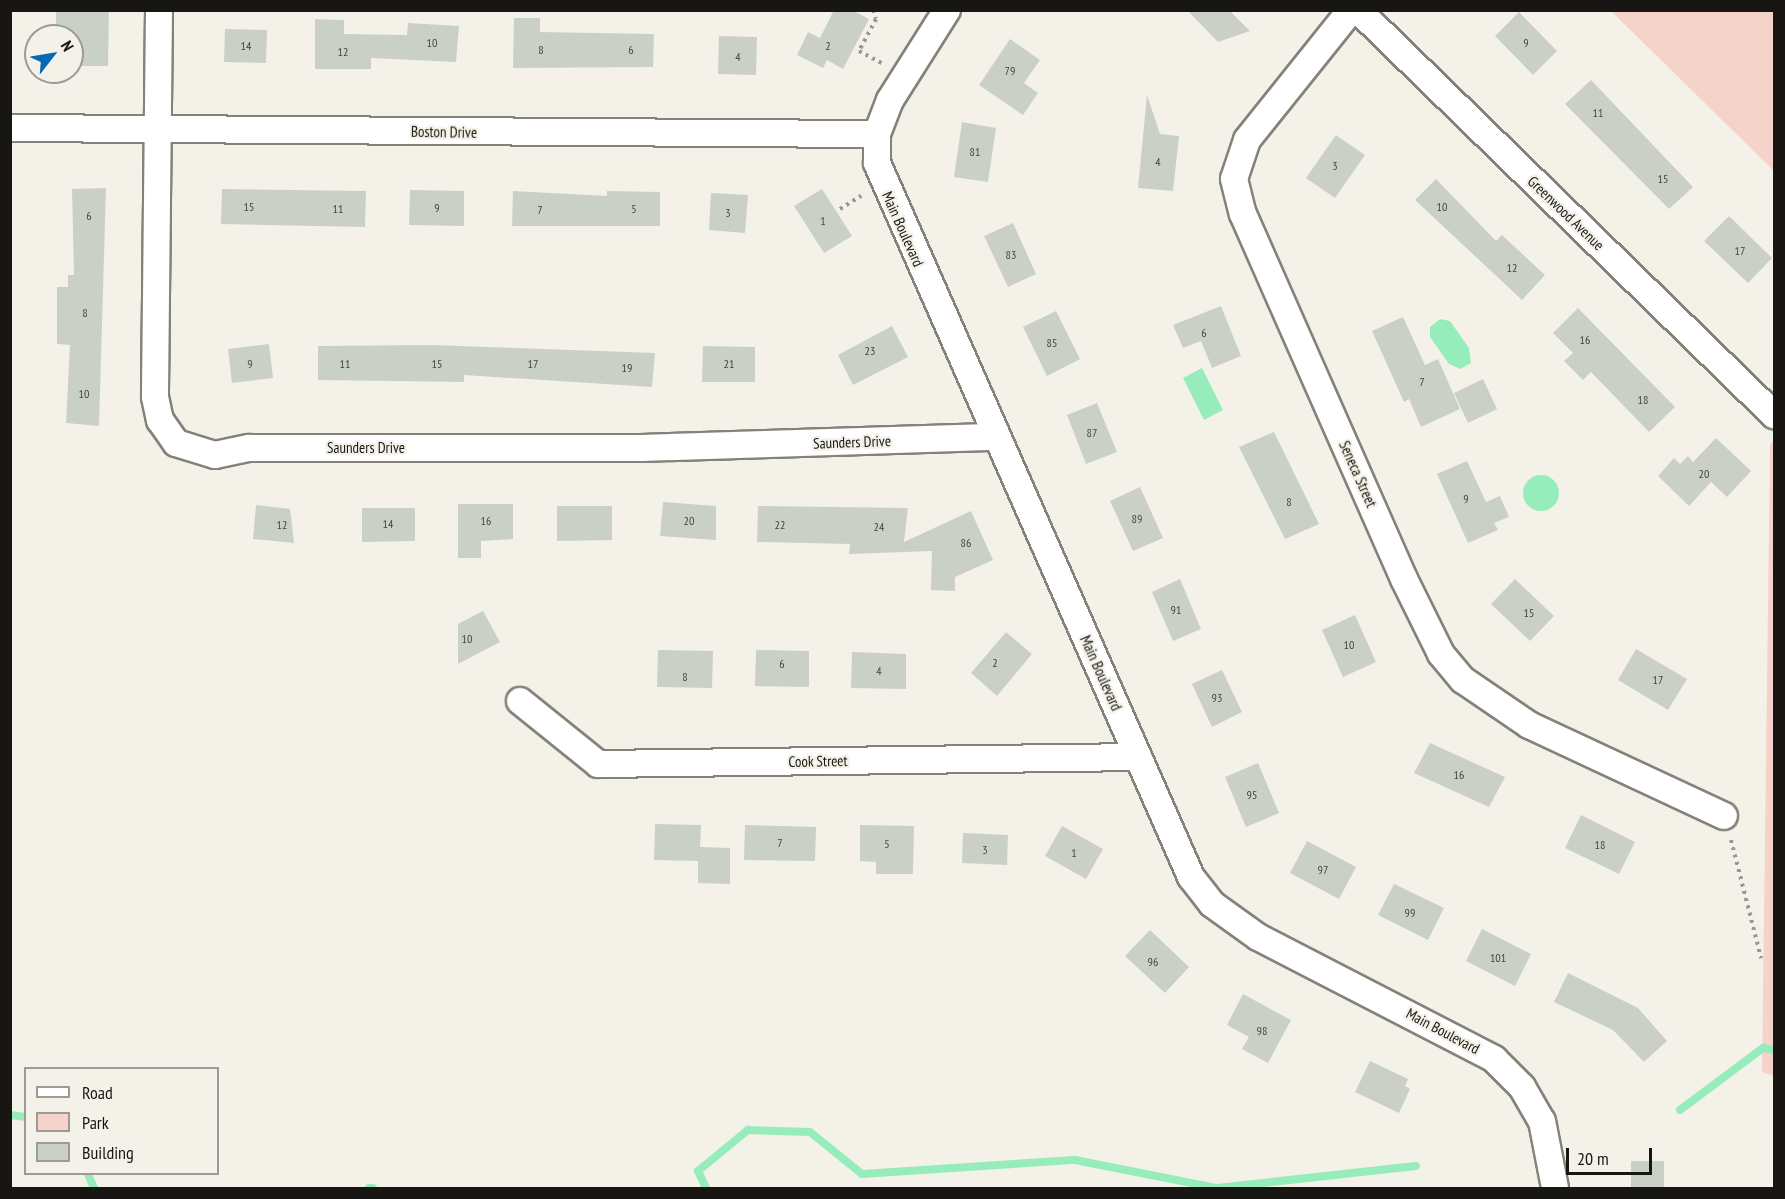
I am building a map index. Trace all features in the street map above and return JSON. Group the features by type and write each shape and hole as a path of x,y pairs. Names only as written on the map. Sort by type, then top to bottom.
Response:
{"street":[{"name":"Saunders Drive","path":"159,10 160,127 155,397 167,434 193,451 642,448 997,437"},
{"name":"Main Boulevard","path":"947,10 912,59 877,134 877,163 886,194 997,437 1138,757 1203,896 1258,937 1494,1059 1522,1088 1542,1120 1555,1188"},
{"name":"Seneca Street","path":"1351,10 1247,140 1234,179 1243,214 1404,579 1442,654 1463,680 1529,725 1724,816"},
{"name":"Greenwood Avenue","path":"1358,10 1774,415"},
{"name":"Boston Drive","path":"10,128 160,127 877,134"},
{"name":"Cook Street","path":"520,701 598,764 1138,757"}],"path":[{"path":"873,10 876,19 859,51 878,61"},
{"path":"1724,816 1761,958"}],"green space":[{"path":"1611,11 1774,11 1774,171"},
{"path":"1774,440 1774,1076 1762,1072 1770,445"}],"shaded area":[{"path":"1440,319 1450,321 1469,348 1471,363 1460,369 1449,364 1430,337 1430,327"},
{"path":"1202,368 1223,410 1204,420 1183,378"},
{"path":"1541,475 1554,480 1559,493 1554,506 1541,511 1528,506 1523,493 1528,480"}],"building":[{"path":"56,10 109,10 108,66 84,66 84,24 56,24"},
{"path":"834,10 852,10 869,19 843,69 827,60 823,68 797,55 808,32 820,38"},
{"path":"1187,10 1229,10 1250,31 1218,42"},
{"path":"1519,12 1557,51 1533,75 1495,36"},
{"path":"514,18 540,18 540,32 654,34 653,67 513,68"},
{"path":"315,19 344,20 344,34 407,35 408,23 459,26 456,62 371,58 371,69 315,69"},
{"path":"225,29 267,30 266,63 224,62"},
{"path":"719,36 757,37 756,75 718,74"},
{"path":"1010,39 1040,60 1024,83 1038,93 1023,115 979,85"},
{"path":"1591,80 1693,187 1669,209 1565,104"},
{"path":"1147,95 1160,134 1179,136 1173,191 1138,188"},
{"path":"962,122 996,128 988,182 954,177"},
{"path":"1336,135 1365,155 1335,198 1306,178"},
{"path":"1436,179 1496,241 1502,235 1545,275 1522,300 1415,200"},
{"path":"106,188 99,426 66,423 70,345 57,344 57,287 68,287 68,275 74,275 72,189"},
{"path":"222,189 366,191 365,227 221,224"},
{"path":"822,189 852,236 824,253 794,206"},
{"path":"410,190 464,191 464,226 409,225"},
{"path":"513,191 607,196 607,191 660,192 660,226 512,226"},
{"path":"711,193 748,195 745,233 709,230"},
{"path":"1729,216 1772,258 1748,283 1704,241"},
{"path":"1013,223 1036,274 1008,287 984,236"},
{"path":"1221,306 1241,356 1212,368 1201,341 1183,348 1173,325"},
{"path":"1578,308 1675,407 1649,432 1591,372 1583,380 1564,361 1573,353 1553,333"},
{"path":"1056,311 1080,359 1047,376 1023,327"},
{"path":"1403,317 1425,365 1438,359 1460,409 1421,427 1409,399 1404,402 1372,331"},
{"path":"892,326 908,357 853,385 838,355"},
{"path":"269,344 273,378 232,383 228,349"},
{"path":"430,345 655,353 652,387 464,375 464,382 318,380 318,346"},
{"path":"703,346 755,347 755,382 702,382"},
{"path":"1483,379 1497,409 1468,423 1454,393"},
{"path":"1097,403 1117,452 1086,464 1067,415"},
{"path":"1274,432 1319,524 1285,539 1239,447"},
{"path":"1716,438 1751,471 1727,497 1711,482 1689,506 1658,476 1674,458 1680,464 1688,456 1693,462"},
{"path":"1467,461 1486,502 1500,496 1509,517 1494,523 1498,530 1468,543 1437,474"},
{"path":"1140,487 1163,538 1133,551 1110,501"},
{"path":"663,502 716,506 716,540 660,536"},
{"path":"458,504 513,504 513,539 481,541 481,558 458,558"},
{"path":"256,505 290,509 294,543 253,539"},
{"path":"557,506 612,506 612,540 557,541"},
{"path":"758,506 908,508 904,542 971,511 993,560 955,577 955,591 931,590 932,551 849,554 850,544 757,542"},
{"path":"362,508 415,508 415,541 362,542"},
{"path":"1180,579 1201,629 1173,641 1152,592"},
{"path":"1515,579 1554,616 1530,641 1491,604"},
{"path":"483,611 500,642 458,664 458,624"},
{"path":"1355,615 1376,662 1343,677 1322,630"},
{"path":"1006,632 1032,654 997,696 971,673"},
{"path":"1636,649 1687,679 1668,710 1618,680"},
{"path":"658,650 713,651 712,688 657,687"},
{"path":"756,650 809,651 809,687 755,686"},
{"path":"852,652 906,654 906,689 851,688"},
{"path":"1222,670 1242,712 1212,727 1192,684"},
{"path":"1430,743 1505,777 1489,807 1414,773"},
{"path":"1258,763 1279,813 1246,827 1225,777"},
{"path":"1581,815 1635,842 1619,874 1565,848"},
{"path":"655,824 701,825 700,847 730,848 730,884 698,883 698,861 654,860"},
{"path":"745,825 816,827 815,861 744,860"},
{"path":"860,825 914,826 913,874 876,874 876,862 860,861"},
{"path":"1062,826 1103,849 1086,879 1045,856"},
{"path":"963,833 1008,835 1007,865 962,863"},
{"path":"1307,841 1356,867 1339,899 1290,873"},
{"path":"1394,884 1444,908 1428,940 1378,915"},
{"path":"1482,929 1531,954 1515,986 1466,961"},
{"path":"1150,930 1189,967 1165,993 1125,956"},
{"path":"1568,973 1638,1008 1667,1041 1644,1062 1613,1030 1554,1002"},
{"path":"1243,994 1291,1020 1268,1063 1242,1049 1249,1037 1227,1025"},
{"path":"1370,1061 1408,1079 1405,1086 1410,1089 1399,1113 1355,1092"},
{"path":"1631,1161 1664,1161 1664,1188 1631,1188"}],"waterway":[{"path":"1680,1110 1763,1048 1774,1050"},
{"path":"10,1115 24,1117"},
{"path":"706,1188 698,1171 748,1130 810,1132 862,1174 1075,1160 1217,1188 1416,1166"},
{"path":"88,1175 94,1188"}]}
